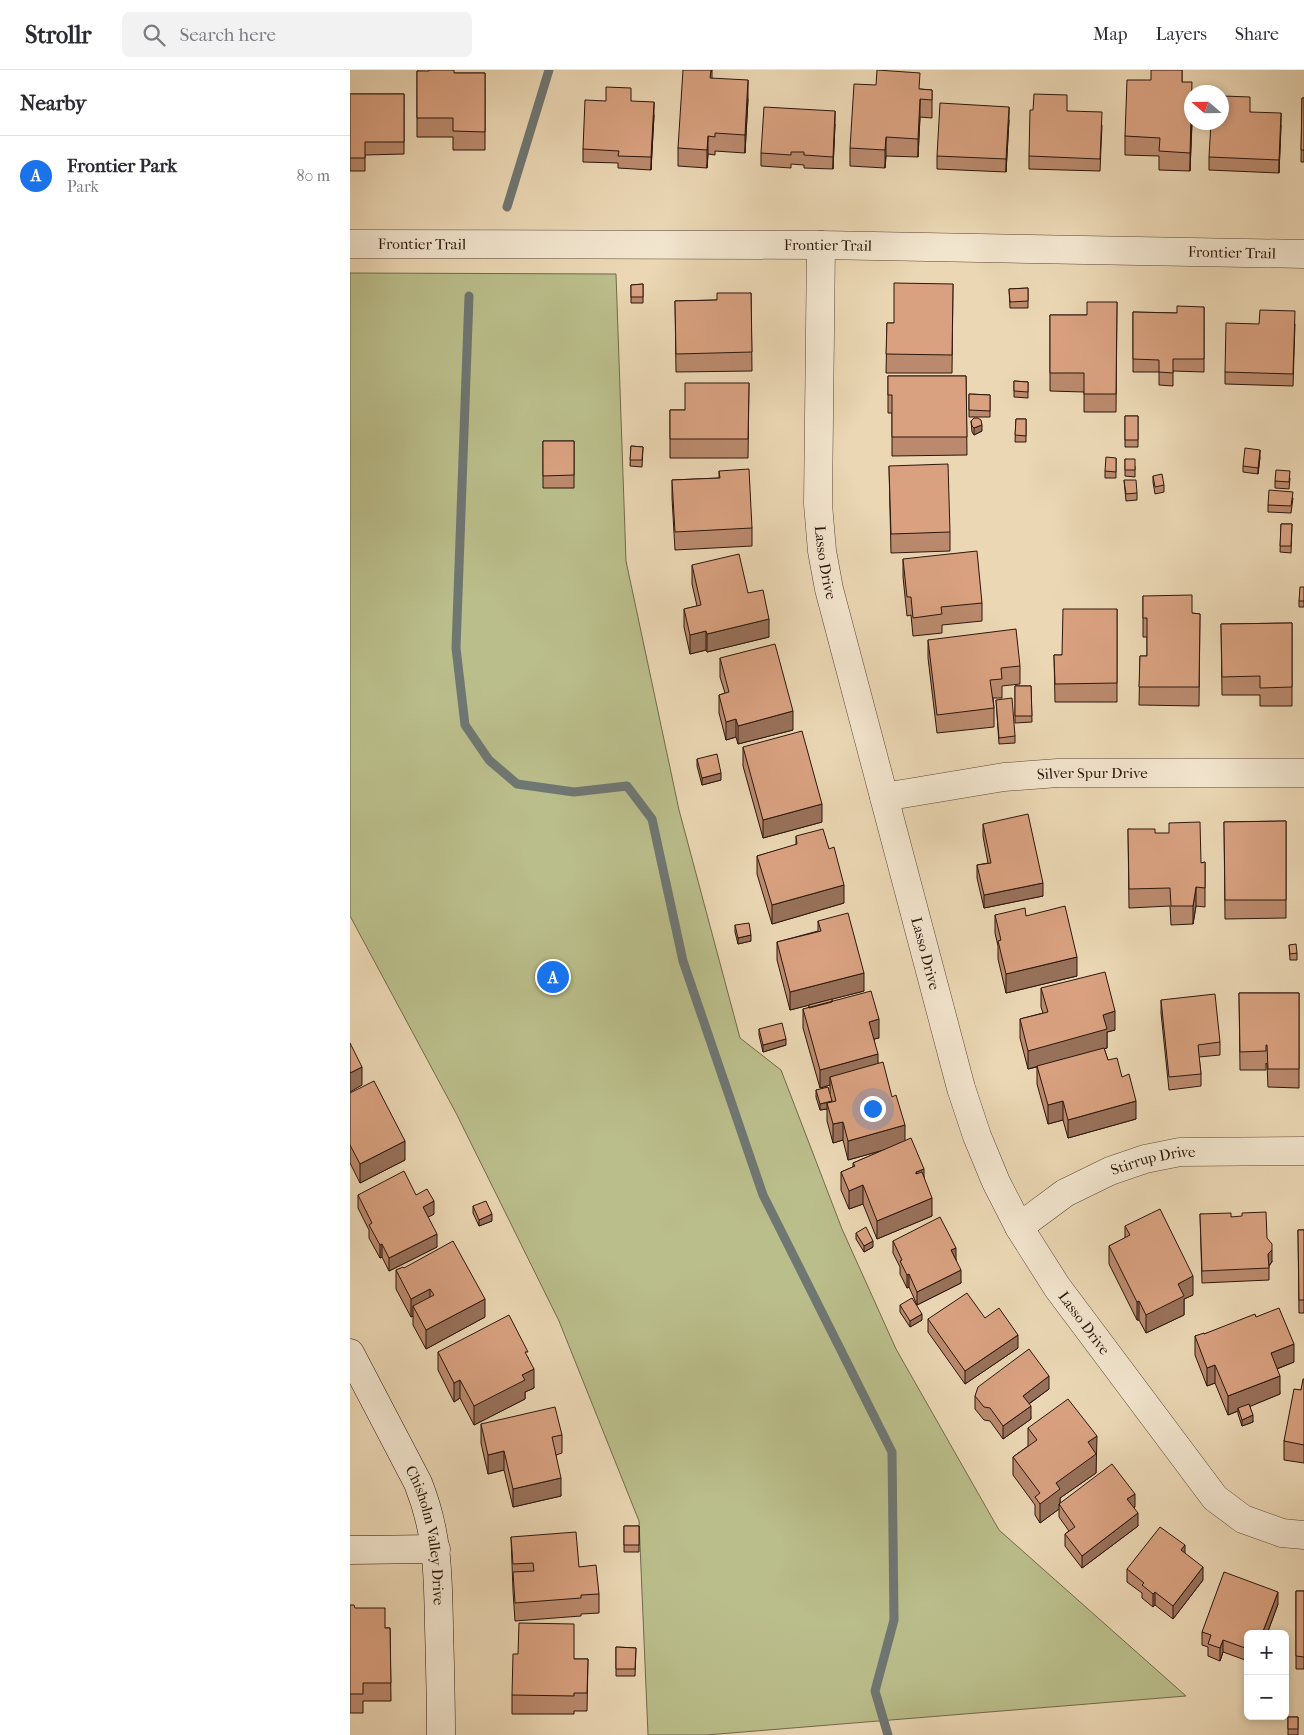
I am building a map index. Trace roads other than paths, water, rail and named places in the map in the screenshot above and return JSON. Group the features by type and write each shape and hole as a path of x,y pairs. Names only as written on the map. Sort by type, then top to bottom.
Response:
{"street":[{"name":"Frontier Trail","path":"350,244 821,245 1304,254"},
{"name":"Lasso Drive","path":"821,245 818,504 822,551 829,589 961,1088 977,1136 996,1182 1019,1227 1058,1287 1214,1498 1243,1519 1282,1533 1304,1535"},
{"name":"Silver Spur Drive","path":"884,797 1004,777 1058,773 1304,773"},
{"name":"Stirrup Drive","path":"1019,1227 1065,1193 1110,1170 1145,1159 1180,1152 1304,1152"},
{"name":"Chisholm Valley Drive","path":"350,1353 418,1483 427,1505 438,1567 441,1735"},
{"path":"350,1550 436,1549"}],"waterway":[{"path":"507,207 549,70"},
{"path":"469,296 456,648 465,725 489,760 517,784 574,792 627,786 652,819 683,961 763,1195 892,1452 894,1620 875,1691 888,1735"}],"place":[{"name":"Frontier Park","path":"553,977"}]}
